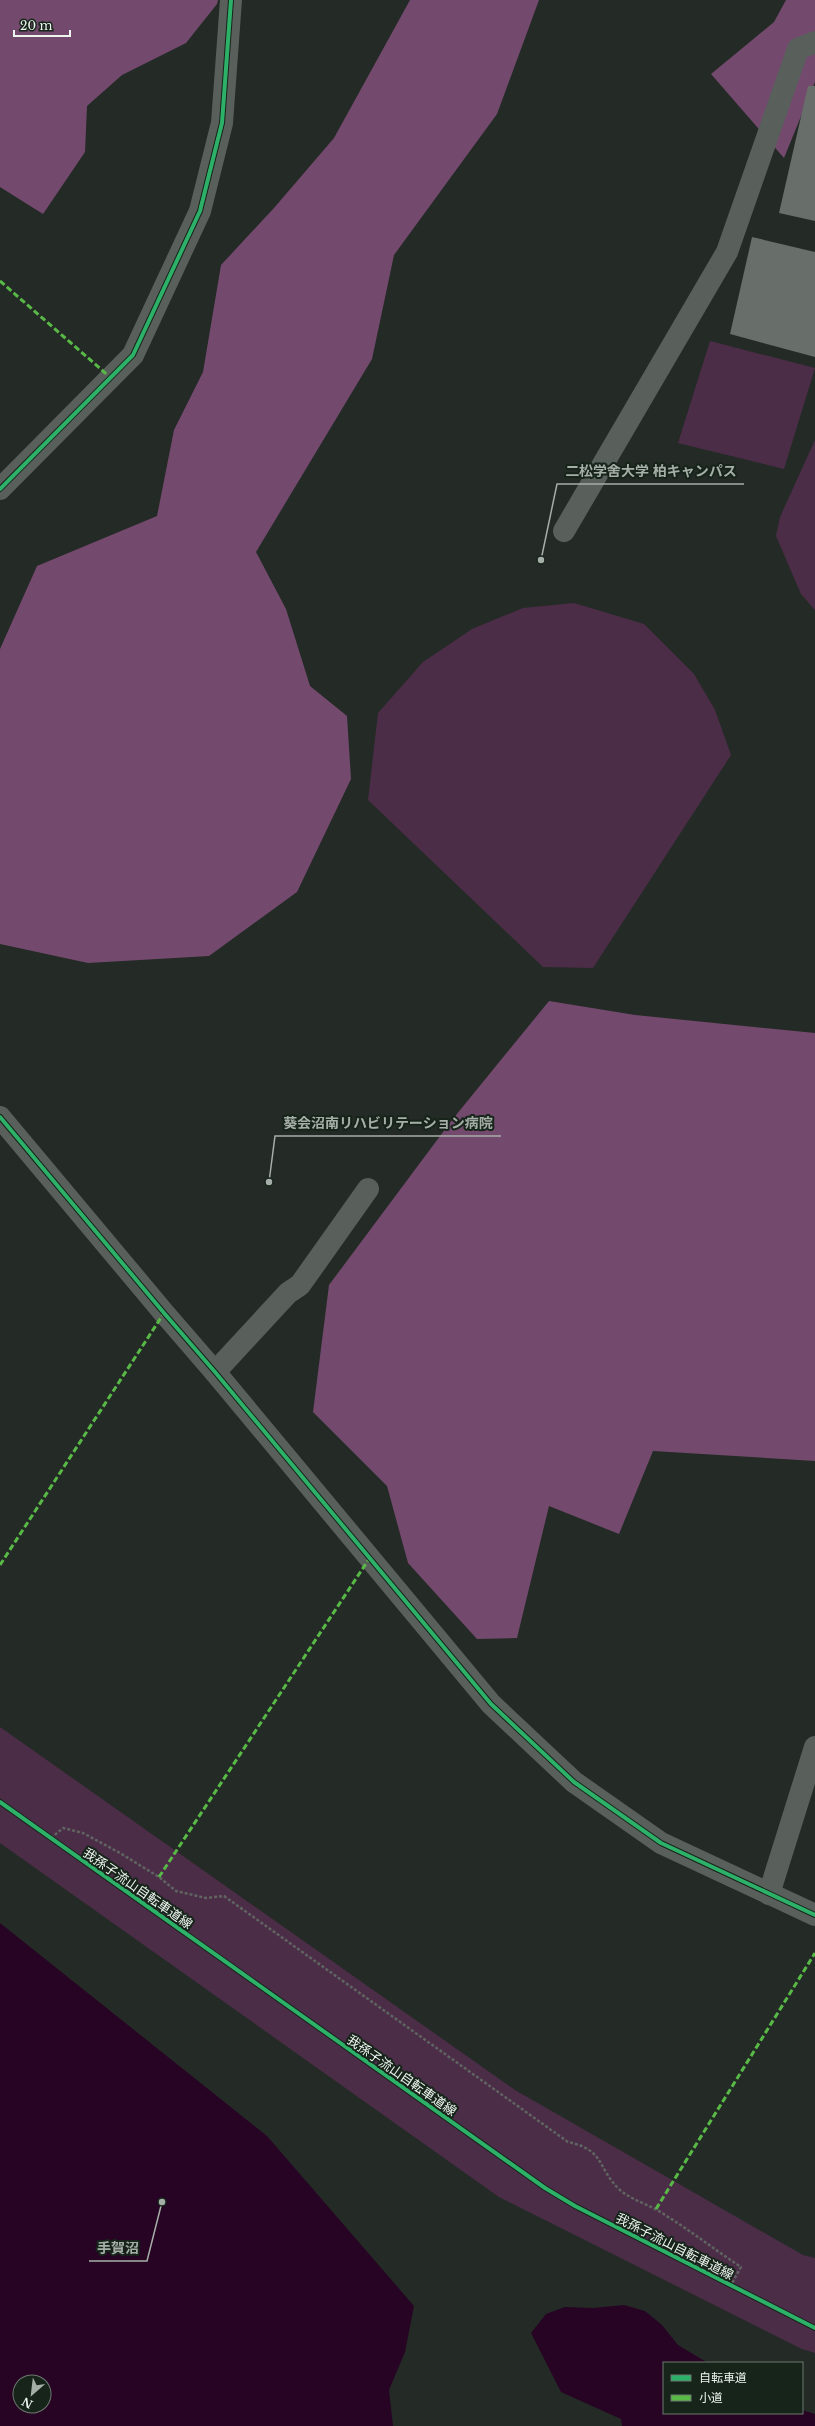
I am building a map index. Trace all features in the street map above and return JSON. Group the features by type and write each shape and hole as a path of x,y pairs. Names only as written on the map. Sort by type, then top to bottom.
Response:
{"street":[{"path":"0,490 133,356 137,348 200,211 222,123 231,0"},
{"path":"564,531 728,252 798,49 815,42"},
{"path":"0,1117 215,1372 491,1704 574,1782 661,1843 815,1915"},
{"path":"215,1372 288,1293 300,1285 368,1189"},
{"path":"768,1894 815,1747"}],"path":[{"path":"51,1838 64,1828 83,1834 158,1877 176,1891 206,1898 224,1896 568,2142 585,2146 592,2151 619,2189 634,2200 665,2215 741,2267 731,2285"},
{"path":"44,1833 57,1842"}],"shaded area":[{"path":"0,0 218,0 217,4 186,43 122,75 87,106 85,152 43,214 0,187"},
{"path":"410,0 539,0 497,114 394,255 372,359 256,552 286,609 310,686 347,716 351,779 297,892 209,956 88,963 0,944 0,649 37,566 157,516 174,430 203,372 221,265 274,208 334,138"},
{"path":"786,0 815,0 815,82 784,158 711,74 774,22"},
{"path":"710,341 815,368 784,469 678,443"},
{"path":"815,440 815,610 801,594 776,536 780,517"},
{"path":"574,603 644,624 694,674 715,710 731,755 593,968 543,967 368,800 378,713 423,662 472,629 523,608"},
{"path":"549,1001 635,1015 815,1033 815,1461 653,1451 619,1534 549,1506 517,1638 477,1639 408,1563 387,1486 313,1412 329,1285 452,1120"},
{"path":"0,1727 515,2090 803,2255 815,2258 815,2353 802,2349 499,2197 0,1843"},
{"path":"0,1923 267,2136 414,2306 405,2352 389,2390 393,2426 0,2426"},
{"path":"624,2305 645,2311 662,2325 678,2345 706,2362 663,2362 663,2414 803,2414 803,2410 815,2414 815,2426 622,2426 621,2419 561,2392 531,2333 546,2314 565,2307 593,2308"}],"building":[{"path":"808,86 815,86 815,221 779,213"},
{"path":"752,237 815,252 815,357 730,334"}],"marked path":[{"path":"0,281 111,378"},
{"path":"0,1565 164,1313"},
{"path":"159,1877 369,1559"},
{"path":"656,2209 815,1953"}],"cycle path":[{"path":"0,489 133,355 200,211 222,123 231,0"},
{"path":"0,1117 215,1372 491,1704 574,1782 661,1843 815,1915"},
{"name":"我孫子流山自転車道線","path":"0,1802 545,2188 575,2206 815,2328"}],"place":[{"name":"二松学舍大学 柏キャンパス","path":"541,560"},
{"name":"葵会沼南リハビリテーション病院","path":"269,1182"},
{"name":"手賀沼","path":"162,2202"}]}
